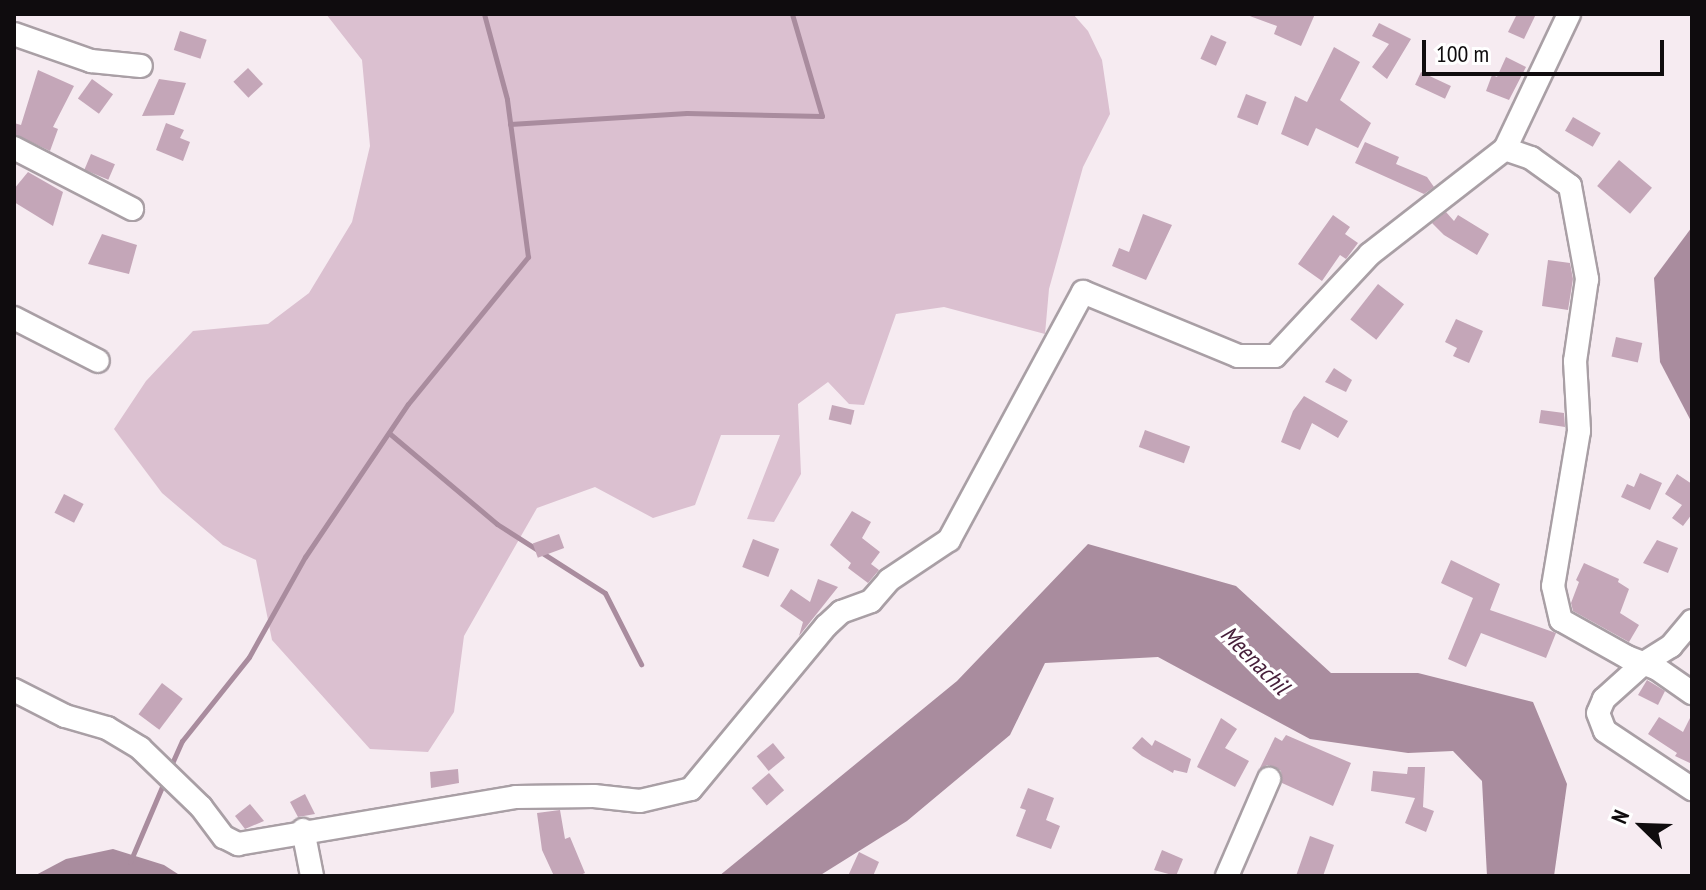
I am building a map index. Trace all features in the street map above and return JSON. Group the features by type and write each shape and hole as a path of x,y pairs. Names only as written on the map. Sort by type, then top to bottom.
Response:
{"street":[{"path":"14,690 65,716 107,728 140,748 229,842 238,844 303,830 516,797 594,796 640,801 691,789 826,626 841,612 871,601 889,580 949,540 1083,292 1238,356 1275,356 1370,254 1505,149 1569,14"},
{"path":"14,34 91,61 141,66"},
{"path":"14,148 132,209"},
{"path":"1505,149 1531,158 1570,186 1587,279 1575,361 1579,431 1555,559 1556,600 1561,620 1644,663 1692,693"},
{"path":"14,318 98,361"},
{"path":"1692,621 1671,646 1644,663 1604,699 1598,713 1605,731 1692,789"},
{"path":"1227,876 1269,779"},
{"path":"303,830 312,876"}],"shaded area":[{"path":"326,14 1073,14 1088,31 1102,60 1110,114 1083,167 1049,289 1045,334 944,307 896,314 864,405 849,404 828,382 798,404 801,474 774,522 747,519 780,435 721,435 695,505 653,518 595,487 537,508 464,636 454,712 428,752 370,749 272,640 256,560 223,545 162,493 114,429 146,381 193,331 268,324 309,293 352,222 370,146 362,60"}],"water":[{"path":"1692,227 1692,423 1660,362 1654,278"},
{"name":"Meenachil","path":"1088,544 1236,586 1331,673 1418,673 1533,702 1567,784 1554,876 1487,876 1482,781 1453,751 1408,753 1310,739 1158,657 1045,663 1010,735 907,821 819,876 719,876 957,681"},
{"path":"113,849 164,865 181,876 34,876 66,859"}],"building":[{"path":"1315,14 1301,46 1274,34 1277,26 1247,15"},
{"path":"1517,14 1536,14 1524,39 1508,32"},
{"path":"1379,23 1411,39 1387,79 1372,67 1389,44 1372,36"},
{"path":"180,31 207,40 200,59 174,50"},
{"path":"1211,35 1227,42 1216,66 1200,59"},
{"path":"1334,47 1360,62 1340,100 1371,123 1358,148 1316,128 1308,146 1281,134 1295,96 1307,102"},
{"path":"1506,57 1526,67 1509,100 1486,91 1492,75 1497,77"},
{"path":"248,68 263,84 248,98 233,82"},
{"path":"38,70 74,86 53,127 58,129 50,151 14,134 14,123 21,125"},
{"path":"1421,72 1451,86 1445,99 1415,85"},
{"path":"92,79 113,94 99,114 78,98"},
{"path":"159,79 186,83 174,115 142,116"},
{"path":"1246,94 1267,102 1258,125 1237,117"},
{"path":"1573,117 1601,133 1593,147 1565,131"},
{"path":"166,123 184,130 180,138 190,142 183,161 156,150"},
{"path":"1365,142 1399,157 1396,164 1427,177 1434,187 1424,194 1355,163"},
{"path":"91,154 115,164 108,180 84,170"},
{"path":"1619,160 1652,188 1630,214 1597,186"},
{"path":"28,172 63,192 53,226 14,202 14,189"},
{"path":"1446,212 1454,221 1458,215 1489,234 1477,255 1444,235 1432,223"},
{"path":"1143,214 1172,225 1146,280 1112,266 1119,248 1129,252"},
{"path":"1333,215 1350,227 1345,234 1358,243 1346,259 1340,255 1322,281 1298,264"},
{"path":"102,234 137,245 129,274 88,264"},
{"path":"1548,260 1570,263 1573,279 1568,310 1542,306"},
{"path":"1378,284 1404,304 1376,340 1350,319"},
{"path":"1456,319 1483,331 1469,363 1453,356 1457,348 1445,342"},
{"path":"1616,337 1642,343 1638,363 1612,356"},
{"path":"1334,368 1352,380 1346,392 1325,382"},
{"path":"1304,396 1348,421 1338,438 1312,423 1300,450 1281,442 1293,411"},
{"path":"832,405 854,410 851,425 829,420"},
{"path":"1541,410 1564,413 1565,427 1539,423"},
{"path":"1145,430 1190,446 1184,463 1139,447"},
{"path":"1640,473 1662,483 1650,510 1621,497 1627,484 1634,487"},
{"path":"1677,474 1692,484 1692,514 1683,526 1672,518 1682,505 1665,494"},
{"path":"64,494 84,504 74,523 54,513"},
{"path":"852,511 871,522 862,538 880,552 871,564 879,570 868,583 848,568 851,563 830,545"},
{"path":"559,534 564,548 538,558 533,544"},
{"path":"753,539 779,549 768,577 742,567"},
{"path":"1657,540 1678,548 1668,573 1643,563"},
{"path":"1451,560 1500,584 1490,610 1556,633 1546,658 1481,633 1466,667 1448,659 1473,598 1441,583"},
{"path":"1584,563 1619,579 1618,582 1629,589 1620,613 1639,625 1629,642 1573,611 1571,603 1579,582 1576,580"},
{"path":"818,579 838,587 799,636 803,622 780,606 791,589 810,602"},
{"path":"1647,680 1665,691 1658,705 1638,695"},
{"path":"162,683 183,699 159,730 139,714"},
{"path":"1692,714 1692,764 1675,756 1677,753 1648,734 1659,717 1683,732"},
{"path":"1221,718 1237,729 1225,748 1249,761 1235,787 1197,767"},
{"path":"1286,735 1351,763 1333,806 1282,783 1281,771 1275,767 1267,765 1259,770 1275,737 1282,741"},
{"path":"1142,737 1152,746 1155,740 1191,759 1187,773 1174,770 1173,773 1132,748"},
{"path":"773,743 785,758 769,771 757,756"},
{"path":"1408,767 1425,767 1423,807 1434,811 1426,832 1405,823 1415,798 1371,791 1373,771 1407,774"},
{"path":"458,769 459,783 431,788 430,772"},
{"path":"769,773 784,790 767,805 752,788"},
{"path":"1028,788 1054,798 1046,820 1060,826 1051,849 1016,836 1026,810 1020,808"},
{"path":"305,794 315,814 298,817 290,802"},
{"path":"250,804 264,821 245,829 235,816"},
{"path":"560,810 565,839 570,837 585,873 578,876 554,876 542,850 537,813"},
{"path":"1310,836 1334,845 1323,876 1296,876"},
{"path":"1162,850 1183,859 1176,876 1154,870"},
{"path":"859,852 879,862 873,876 848,876"}],"waterway":[{"path":"169,770 182,741 249,657 305,557 408,404 528,257 507,99 484,14"},
{"path":"510,124 687,113 822,116 792,14"},
{"path":"389,433 497,524 605,593 641,664"},
{"path":"130,862 164,782"}]}
